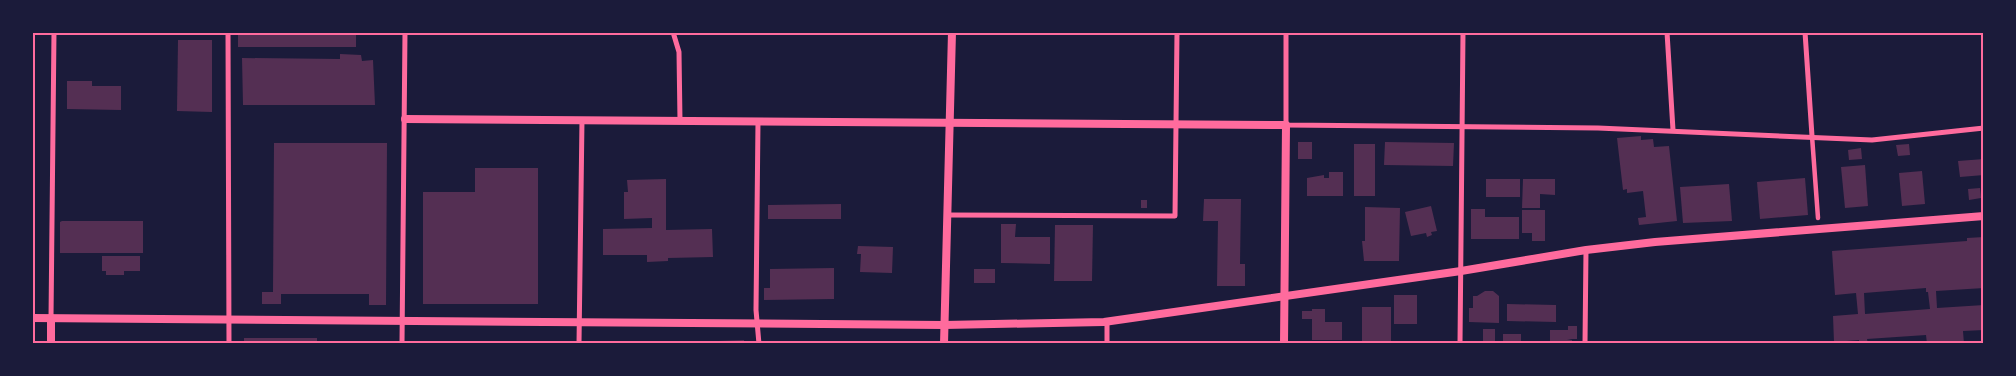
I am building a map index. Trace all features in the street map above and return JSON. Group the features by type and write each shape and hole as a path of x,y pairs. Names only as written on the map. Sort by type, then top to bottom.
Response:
{"street":[{"path":"51,344 54,32"},
{"path":"228,32 229,344"},
{"path":"402,344 405,32"},
{"path":"673,32 679,52 680,121"},
{"path":"944,344 952,32"},
{"path":"946,215 1175,216 1177,32"},
{"path":"1284,344 1286,32"},
{"path":"1460,344 1463,32"},
{"path":"1667,32 1673,130"},
{"path":"1805,32 1818,218"},
{"path":"405,119 950,122 1673,130 1872,140 1984,128"},
{"path":"579,344 582,120"},
{"path":"758,121 756,310 759,344"},
{"path":"32,318 944,325 1107,322 1460,271 1586,250 1984,216"},
{"path":"1585,344 1586,250"},
{"path":"1107,322 1107,344"}],"building":[{"path":"238,32 356,32 356,47 238,47"},
{"path":"178,40 212,40 212,112 177,111"},
{"path":"340,54 361,55 362,61 373,60 375,105 243,105 242,58 340,59"},
{"path":"67,81 92,81 92,86 121,86 121,110 67,109"},
{"path":"1641,136 1641,140 1653,139 1654,147 1669,146 1677,221 1639,225 1638,218 1646,217 1643,191 1627,193 1627,189 1623,190 1617,138"},
{"path":"1298,142 1312,142 1312,159 1298,159"},
{"path":"1385,142 1454,143 1453,166 1384,165"},
{"path":"274,143 387,143 386,305 369,305 369,294 281,294 281,304 262,304 262,292 273,292"},
{"path":"1354,144 1375,144 1375,196 1354,196"},
{"path":"1909,144 1910,155 1898,156 1896,145"},
{"path":"1861,148 1862,159 1849,160 1848,150"},
{"path":"1984,159 1984,175 1960,177 1958,161"},
{"path":"1865,165 1868,206 1845,208 1841,167"},
{"path":"475,168 538,168 538,304 423,304 423,192 475,192"},
{"path":"1922,171 1925,204 1902,206 1899,173"},
{"path":"1329,172 1343,172 1343,196 1307,196 1307,178 1324,175 1324,178 1329,178"},
{"path":"1805,178 1808,215 1760,219 1757,182"},
{"path":"666,179 666,230 712,229 713,257 668,258 668,261 647,262 647,255 603,255 603,229 652,228 652,218 624,219 624,192 628,192 627,180"},
{"path":"1486,179 1520,179 1520,197 1486,197"},
{"path":"1523,179 1555,179 1555,195 1540,194 1540,208 1522,208"},
{"path":"1729,184 1732,221 1683,223 1680,187"},
{"path":"1980,188 1981,198 1969,200 1968,189"},
{"path":"1204,199 1241,199 1240,264 1245,264 1245,286 1217,286 1218,221 1203,221"},
{"path":"1141,200 1147,200 1147,208 1141,208"},
{"path":"841,204 841,219 768,219 768,205"},
{"path":"1431,206 1437,231 1431,232 1432,235 1427,237 1426,233 1411,236 1405,212"},
{"path":"1365,207 1400,208 1399,261 1364,261 1362,241 1365,241"},
{"path":"1471,209 1485,209 1485,217 1519,217 1519,239 1471,239"},
{"path":"1522,210 1545,210 1545,241 1532,241 1532,233 1522,233"},
{"path":"143,221 143,253 60,253 60,222"},
{"path":"1001,224 1016,224 1015,237 1050,237 1050,264 1001,263"},
{"path":"1055,225 1093,225 1092,281 1054,281"},
{"path":"1984,237 1984,288 1936,291 1937,308 1984,305 1984,330 1963,331 1964,344 1927,344 1926,335 1867,339 1868,344 1859,344 1859,340 1834,342 1833,316 1858,314 1856,293 1835,295 1832,251 1967,241 1967,238","holes":["1926,288 1926,292 1928,292 1930,309 1865,314 1864,293"]},
{"path":"858,246 893,247 892,273 860,272 861,254 857,254"},
{"path":"102,256 140,256 140,271 124,271 124,275 106,275 106,271 102,271"},
{"path":"834,268 834,299 764,300 764,288 770,288 770,269"},
{"path":"974,269 995,269 995,283 974,283"},
{"path":"1485,291 1493,291 1499,296 1499,323 1469,322 1469,308 1473,308 1473,296 1477,296"},
{"path":"1394,295 1417,295 1417,324 1394,324"},
{"path":"1507,304 1556,305 1556,322 1507,321"},
{"path":"1362,307 1391,307 1391,344 1362,344"},
{"path":"1312,309 1325,309 1325,322 1342,322 1342,340 1312,340 1312,319 1302,319 1302,311 1312,311"},
{"path":"1568,326 1577,326 1577,339 1567,339 1572,340 1572,344 1550,344 1550,330 1568,330"},
{"path":"1483,329 1495,329 1495,344 1471,344 1471,341 1483,341"},
{"path":"1503,334 1521,334 1521,344 1503,344"},
{"path":"244,338 317,338 317,344 244,344"},
{"path":"744,340 744,344 718,344 718,341"},
{"path":"520,341 570,341 570,344 520,344"},
{"path":"1301,342 1323,342 1323,344 1301,344"}]}
